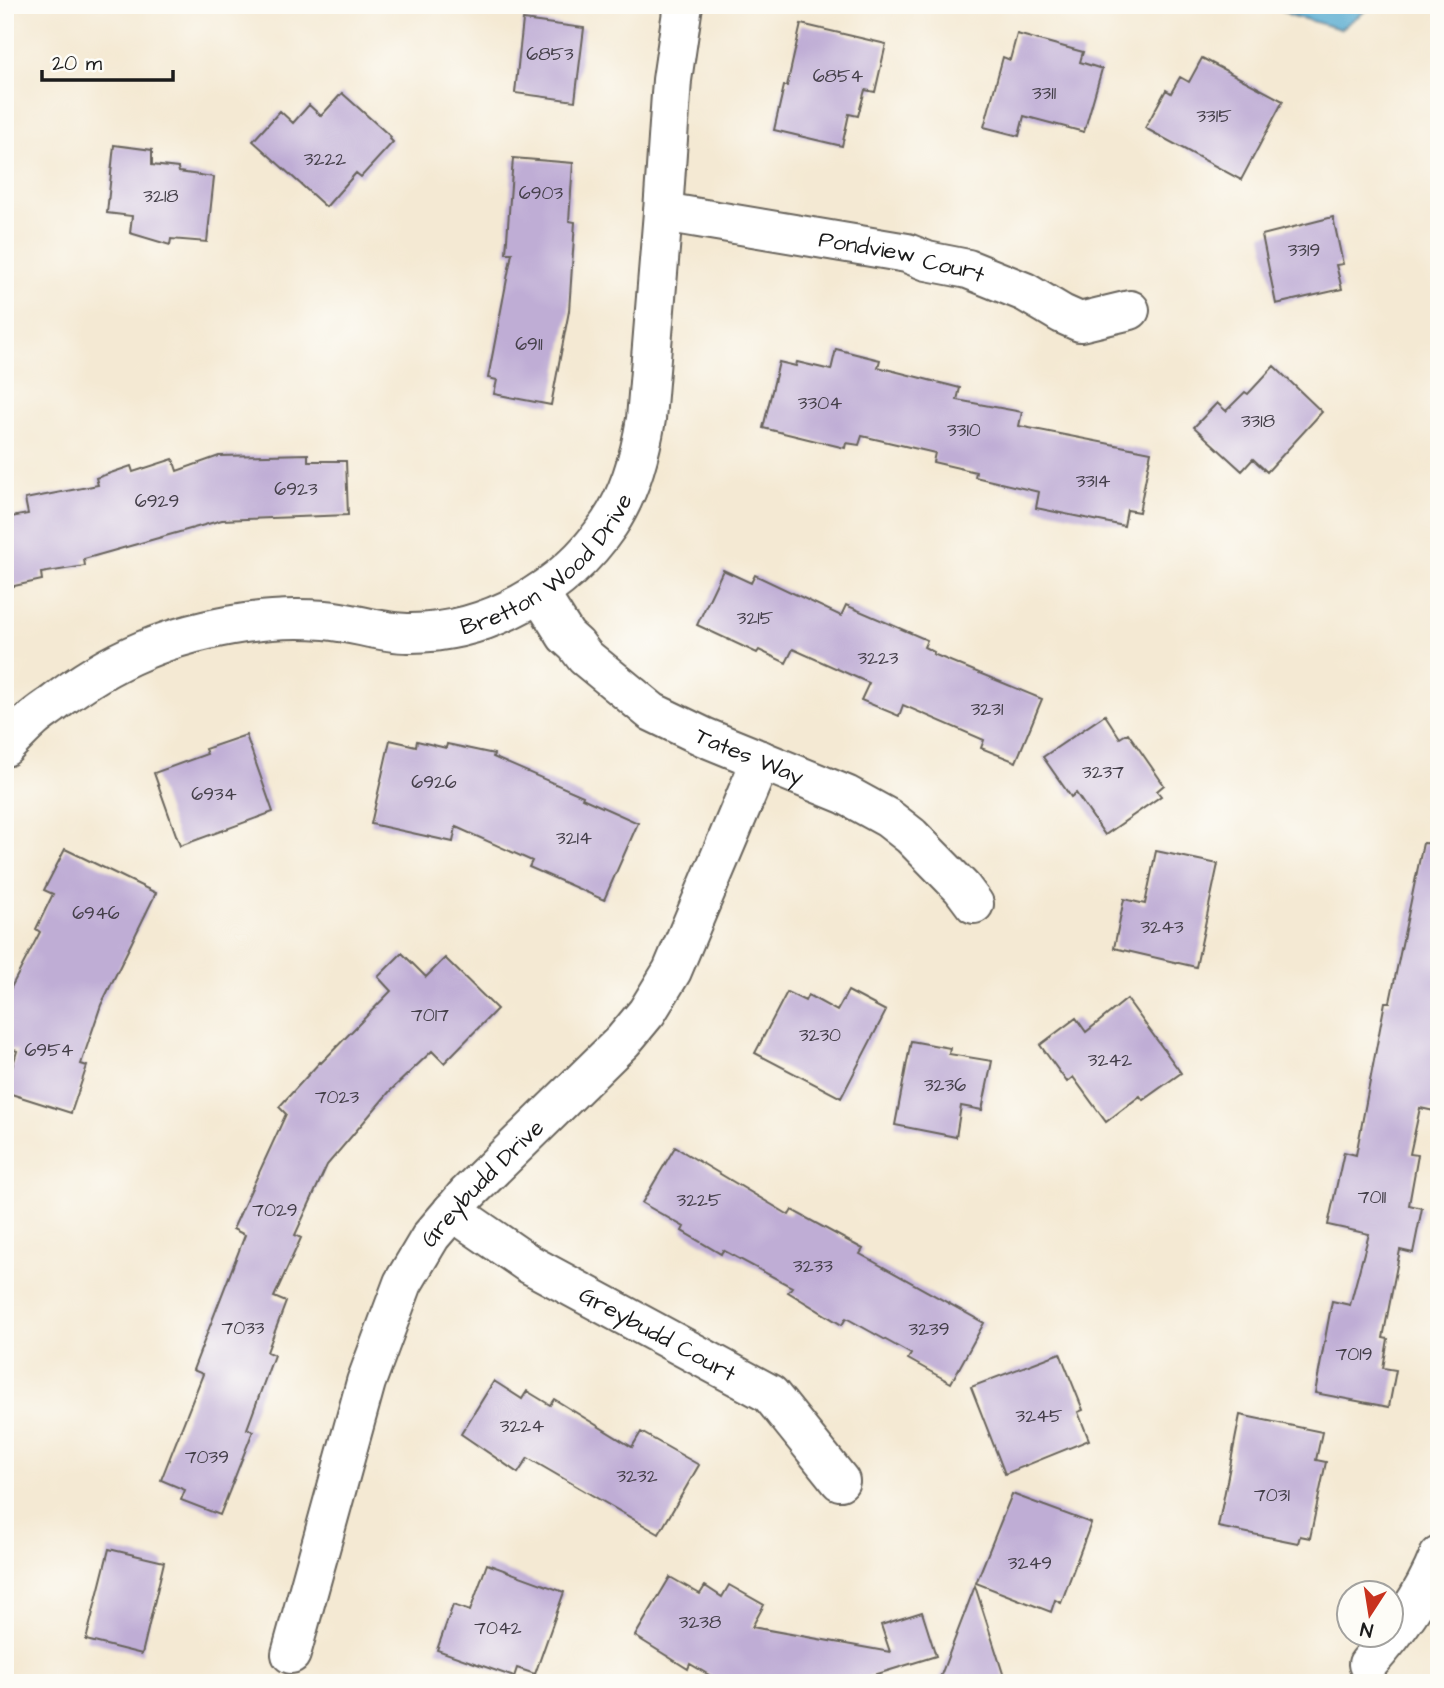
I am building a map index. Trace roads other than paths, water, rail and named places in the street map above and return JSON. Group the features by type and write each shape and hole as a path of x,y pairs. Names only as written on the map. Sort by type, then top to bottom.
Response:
{"street":[{"name":"Bretton Wood Drive","path":"5,747 33,719 70,690 132,654 177,637 247,622 295,619 325,620 381,632 440,632 464,627 520,605 555,583 586,553 604,531 625,495 636,468 646,419 672,80 683,5"},
{"name":"Pondview Court","path":"663,212 907,253 927,261 968,270 1025,292 1080,322 1130,310"},
{"name":"Tates Way","path":"539,593 566,636 585,657 652,712 704,737 846,795 888,818 911,836 974,904"},
{"name":"Greybudd Drive","path":"291,1654 361,1401 403,1283 431,1236 452,1210 623,1041 647,1012 678,959 761,760"},
{"name":"Greybudd Court","path":"452,1210 529,1264 770,1394 840,1481"},
{"path":"1368,1664 1409,1614 1439,1556"}],"water":[{"path":"1273,5 1374,5 1340,29 1290,15"}]}
